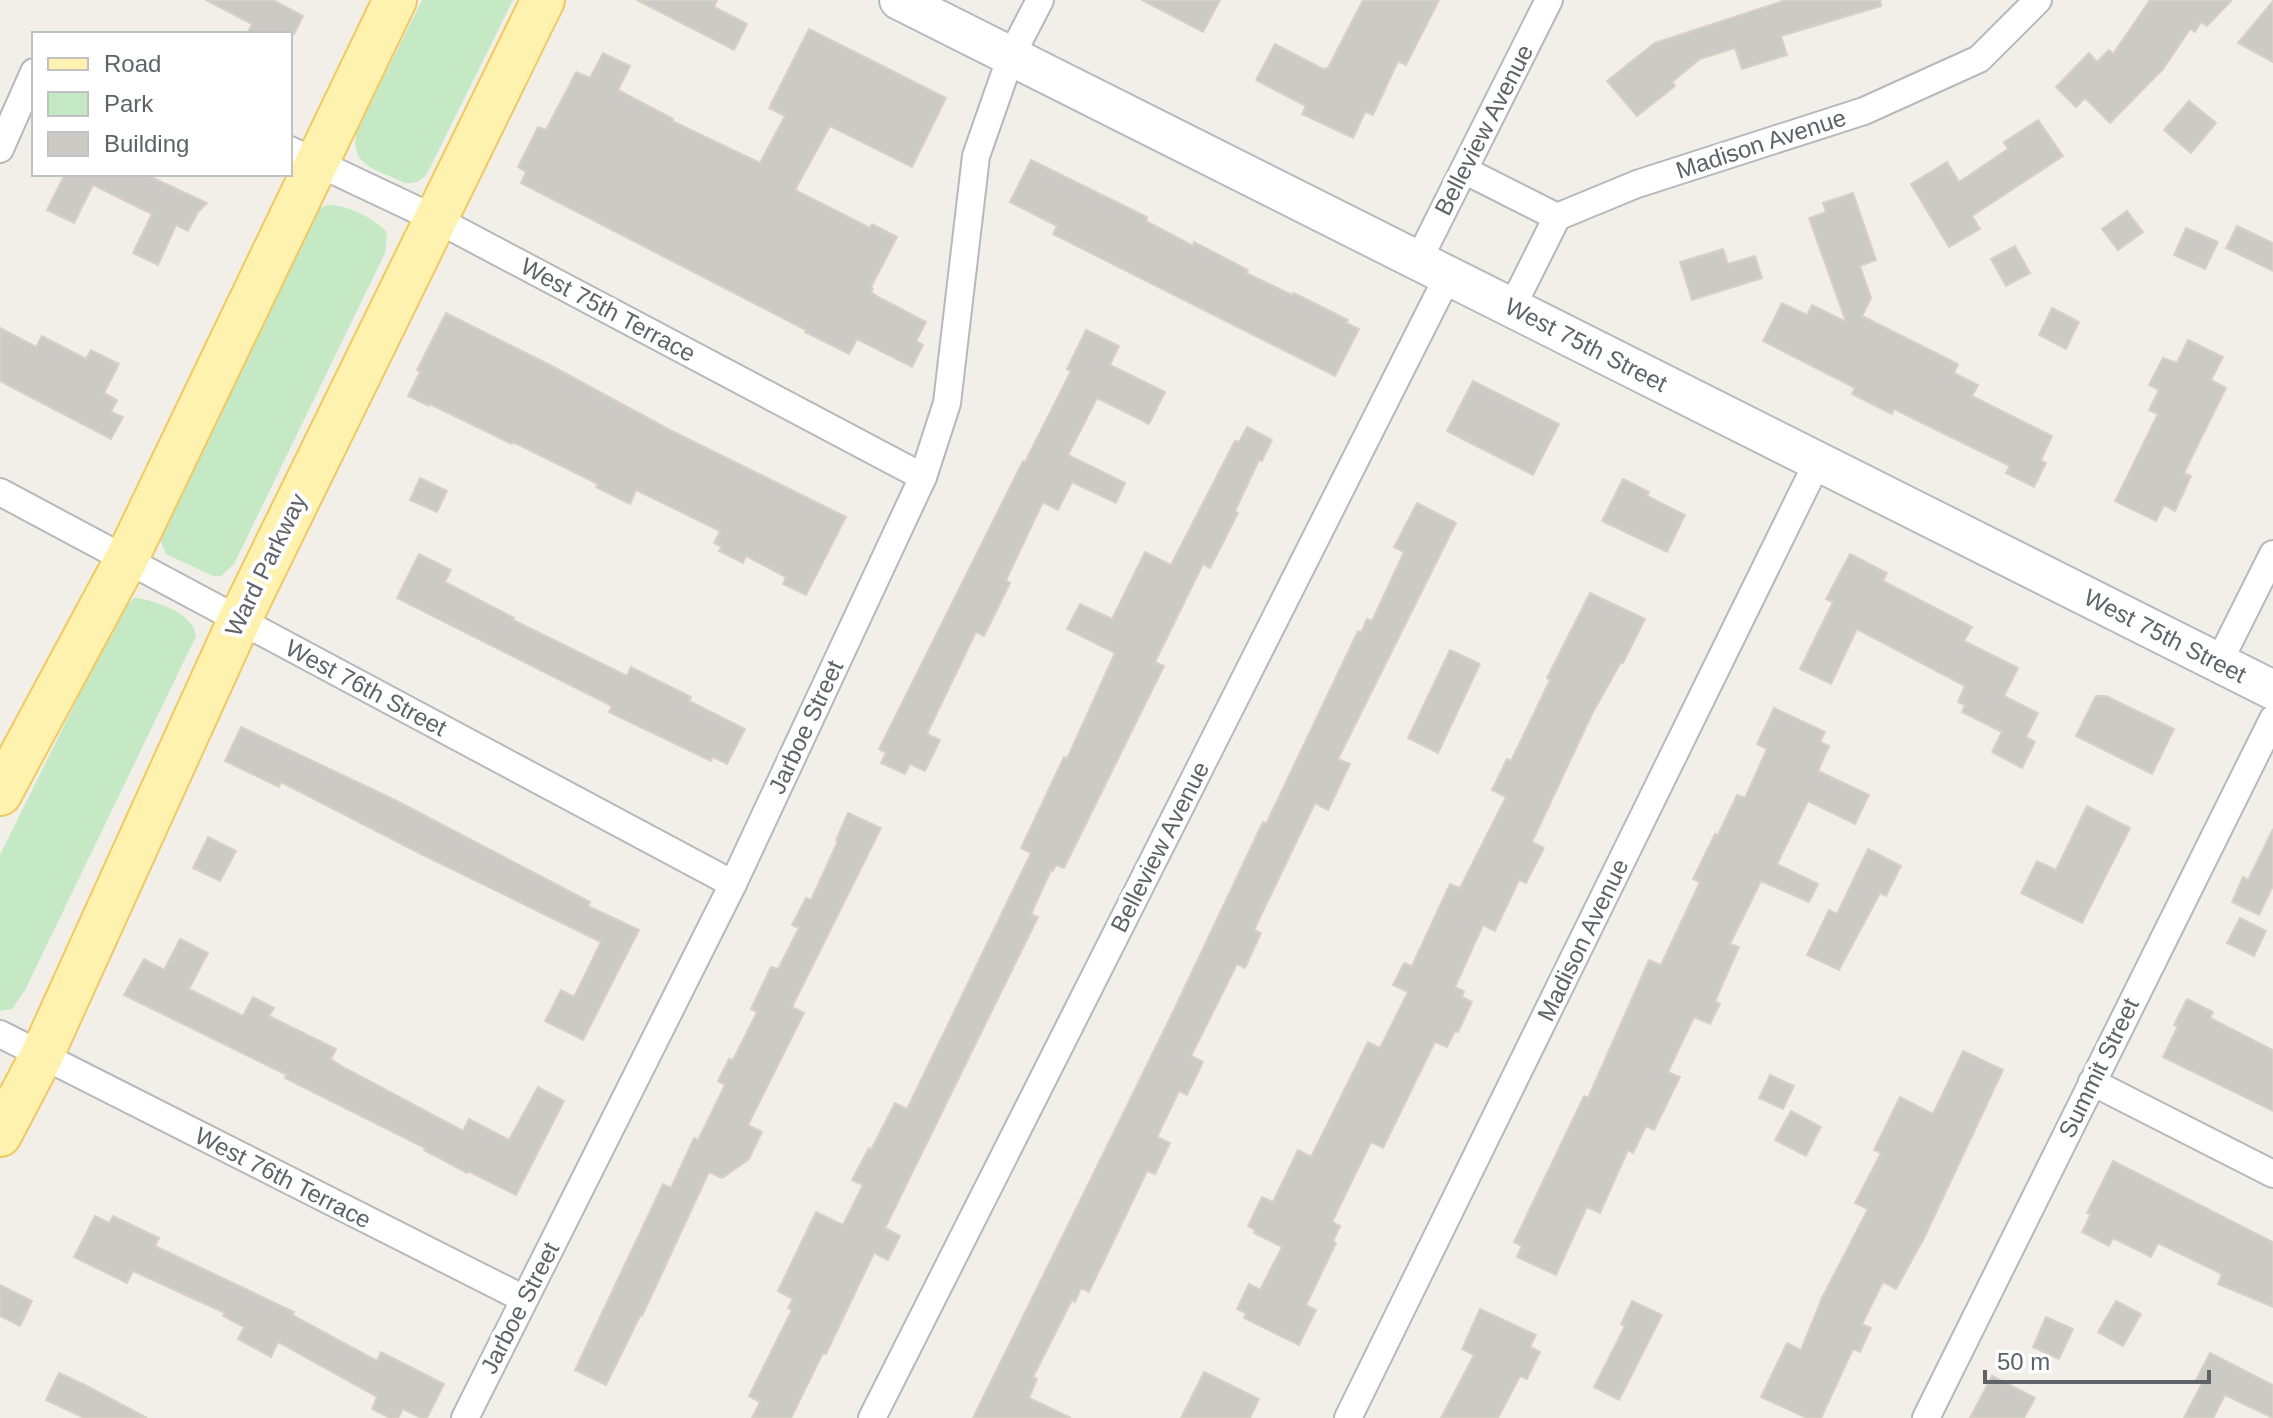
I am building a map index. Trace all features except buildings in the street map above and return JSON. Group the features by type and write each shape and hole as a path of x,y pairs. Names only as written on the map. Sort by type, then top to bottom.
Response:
{"main road":[{"path":"0,794 126,560 303,157 395,0"},
{"name":"Ward Parkway","path":"0,1135 41,1057 239,621 543,0"},
{"name":"West 75th Street","path":"899,0 2273,690"}],"street":[{"name":"Jarboe Street","path":"465,1418 733,884 923,477 947,403 976,156 1011,56 1040,0"},
{"name":"Belleview Avenue","path":"872,1418 1433,268 1464,170 1549,0"},
{"name":"Madison Avenue","path":"1557,217 1637,184 1864,111 1979,59 2038,0"},
{"path":"0,149 32,77"},
{"name":"West 75th Terrace","path":"303,157 436,219 923,477"},
{"path":"1464,170 1557,217 1512,307"},
{"name":"Madison Avenue","path":"1348,1418 1818,461"},
{"name":"West 76th Street","path":"0,492 733,884"},
{"path":"2218,664 2273,554"},
{"name":"Summit Street","path":"1926,1418 2273,719"},
{"name":"West 76th Terrace","path":"0,1034 524,1299"},
{"path":"0,1053 41,1057"},
{"path":"2092,1082 2273,1174"}],"green space":[{"path":"422,0 513,0 427,174 418,182 405,183 361,160 355,143 357,131"},
{"path":"328,205 352,210 387,232 385,253 234,564 221,576 213,576 166,554 160,540 162,528 313,221 320,208"},
{"path":"134,598 172,609 188,621 196,636 25,990 12,1009 0,1011 0,855 120,613"}]}
